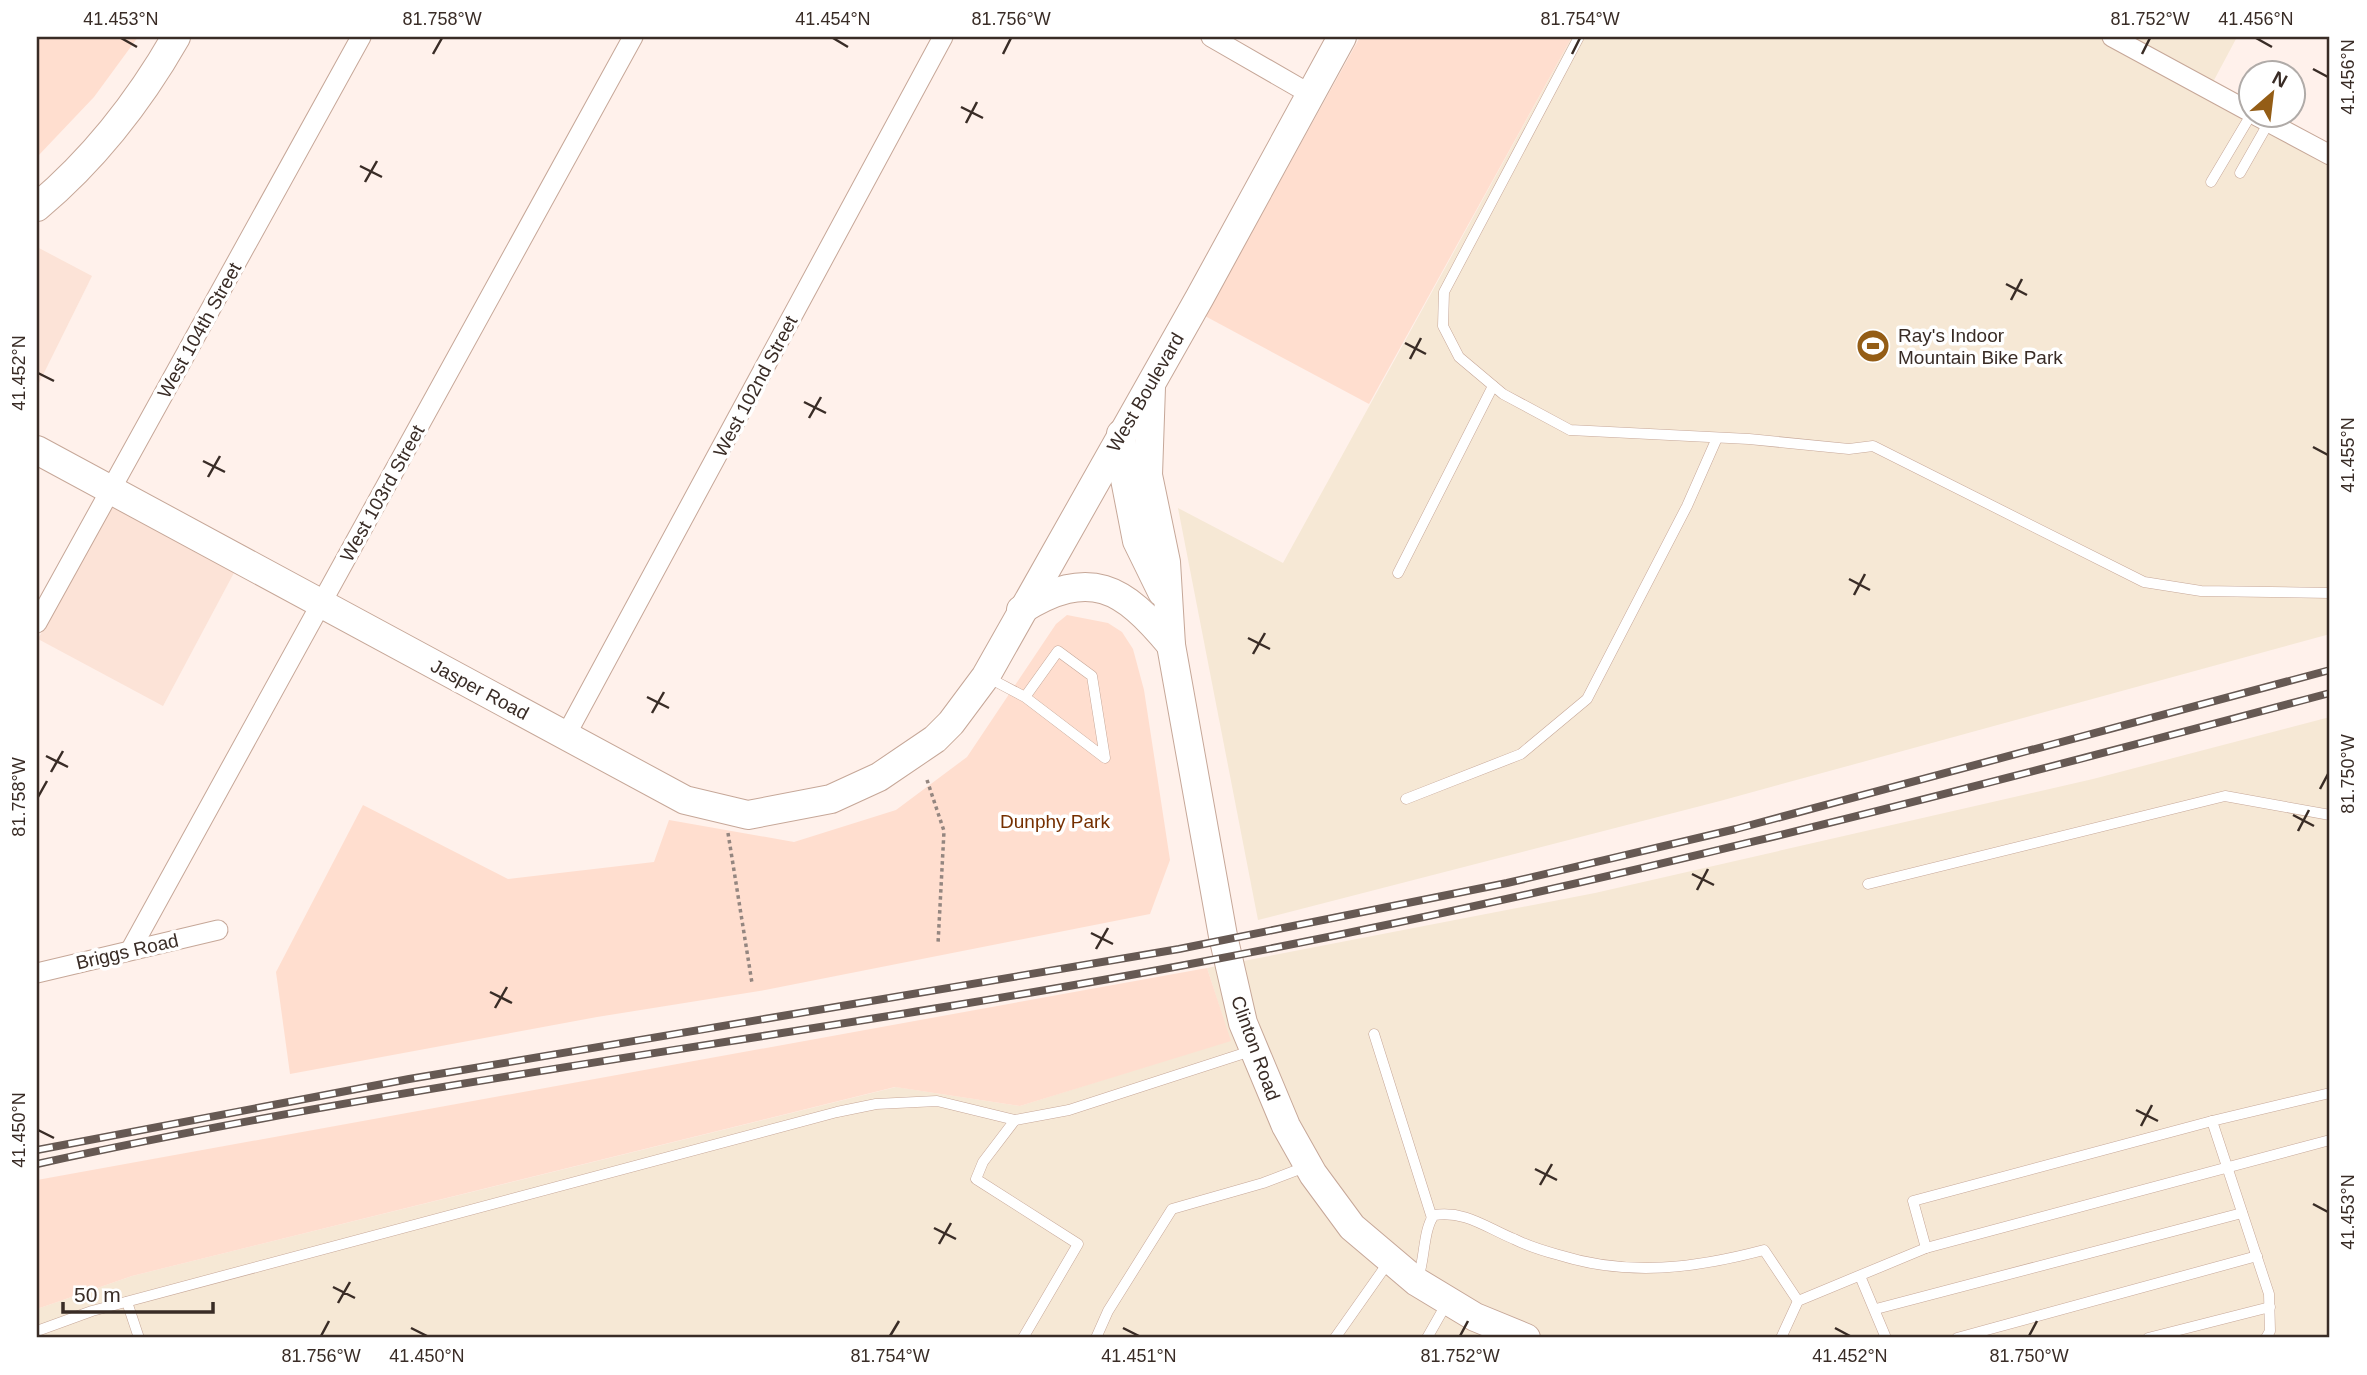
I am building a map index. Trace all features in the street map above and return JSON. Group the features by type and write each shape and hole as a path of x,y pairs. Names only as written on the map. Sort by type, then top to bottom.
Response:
{"street":[{"path":"37,207 65,183 150,83 176,37"},
{"name":"West 104th Street","path":"37,624 361,37"},
{"name":"West 103rd Street","path":"131,949 633,37"},
{"name":"West 102nd Street","path":"566,736 943,37"},
{"path":"1210,37 1310,94"},
{"name":"West Boulevard","path":"935,739 986,676 1342,37"},
{"path":"2112,37 2238,106"},
{"path":"2283,130 2330,155"},
{"name":"Clinton Road","path":"1151,383 1136,474 1137,541 1167,603 1171,645 1223,936 1243,1023 1286,1126 1308,1166 1352,1227 1417,1282 1475,1317 1525,1338"},
{"name":"Clinton Road","path":"1121,434 1136,474"},
{"name":"Jasper Road","path":"37,450 685,800 748,815 807,805 861,787 935,739"},
{"path":"1021,610 1048,593 1070,587 1100,589 1130,601 1171,645"},
{"name":"Briggs Road","path":"37,973 218,930"}],"lane":[{"path":"1579,37 1444,292 1443,326 1451,344 1459,357 1493,386 1570,430 1849,449 1873,446 2144,582 2201,591 2330,593"},
{"path":"2211,182 2247,130"},
{"path":"2240,173 2253,130"},
{"path":"1398,573 1493,386"},
{"path":"1406,799 1521,754 1587,699 1687,506 1717,438"},
{"path":"986,676 1025,697 1105,758 1092,676 1058,651 1025,697"},
{"path":"1868,884 2225,796 2330,815"},
{"path":"1374,1034 1432,1218"},
{"path":"37,1331 127,1302 725,1141 876,1104 937,1101 1015,1120 1069,1110 1254,1050"},
{"path":"1926,1248 1913,1202 2212,1121 2330,1093"},
{"path":"1015,1120 983,1162 976,1179 1079,1244 1023,1338"},
{"path":"2212,1121 2269,1294 2270,1331 2266,1338"},
{"path":"1781,1338 1798,1301 1926,1248 2330,1140"},
{"path":"1096,1338 1108,1311 1172,1209 1263,1183 1308,1166"},
{"path":"1417,1282 1424,1260 1427,1225 1432,1218 1444,1213 1458,1214 1563,1256 1644,1269 1682,1269 1764,1250 1798,1301"},
{"path":"1876,1309 2242,1213"},
{"path":"1957,1338 2257,1256"},
{"path":"1335,1338 1390,1260"},
{"path":"1860,1276 1886,1338"},
{"path":"1427,1338 1448,1301"},
{"path":"127,1302 139,1338"},
{"path":"2148,1338 2270,1307"}],"path":[{"path":"927,780 944,831 939,944"},
{"path":"727,833 752,983"}],"shaded area":[{"path":"1572,37 2237,37 2205,97 2238,114 2238,130 2268,130 2330,163 2330,634 1720,801 1258,920 1178,508 1283,563"},
{"path":"37,247 92,276 37,387"},
{"path":"112,502 236,569 163,706 38,639"},
{"path":"2330,717 2330,1338 37,1338 37,1309 132,1276 896,1087 1020,1106 1230,1040 1207,968 1595,893 2093,779"}],"green space":[{"path":"37,37 138,37 94,97 37,157"},
{"path":"1360,37 1572,37 1369,404 1205,316"},
{"name":"Dunphy Park","path":"1067,615 1108,623 1122,632 1133,649 1144,690 1170,860 1150,914 765,990 597,1017 290,1074 276,972 363,805 508,879 654,862 669,820 794,842 896,810 967,757 1056,624"},
{"path":"1207,968 1231,1041 1020,1106 895,1087 132,1276 37,1309 37,1180"}],"railway":[{"path":"37,1150 409,1079 1179,949 1507,883 1736,829 2330,670"},
{"path":"37,1164 179,1134 323,1108 1042,991 1329,937 1760,840 2330,693"}],"place":[{"name":"Ray's Indoor Mountain Bike Park","path":"1873,346"}]}
